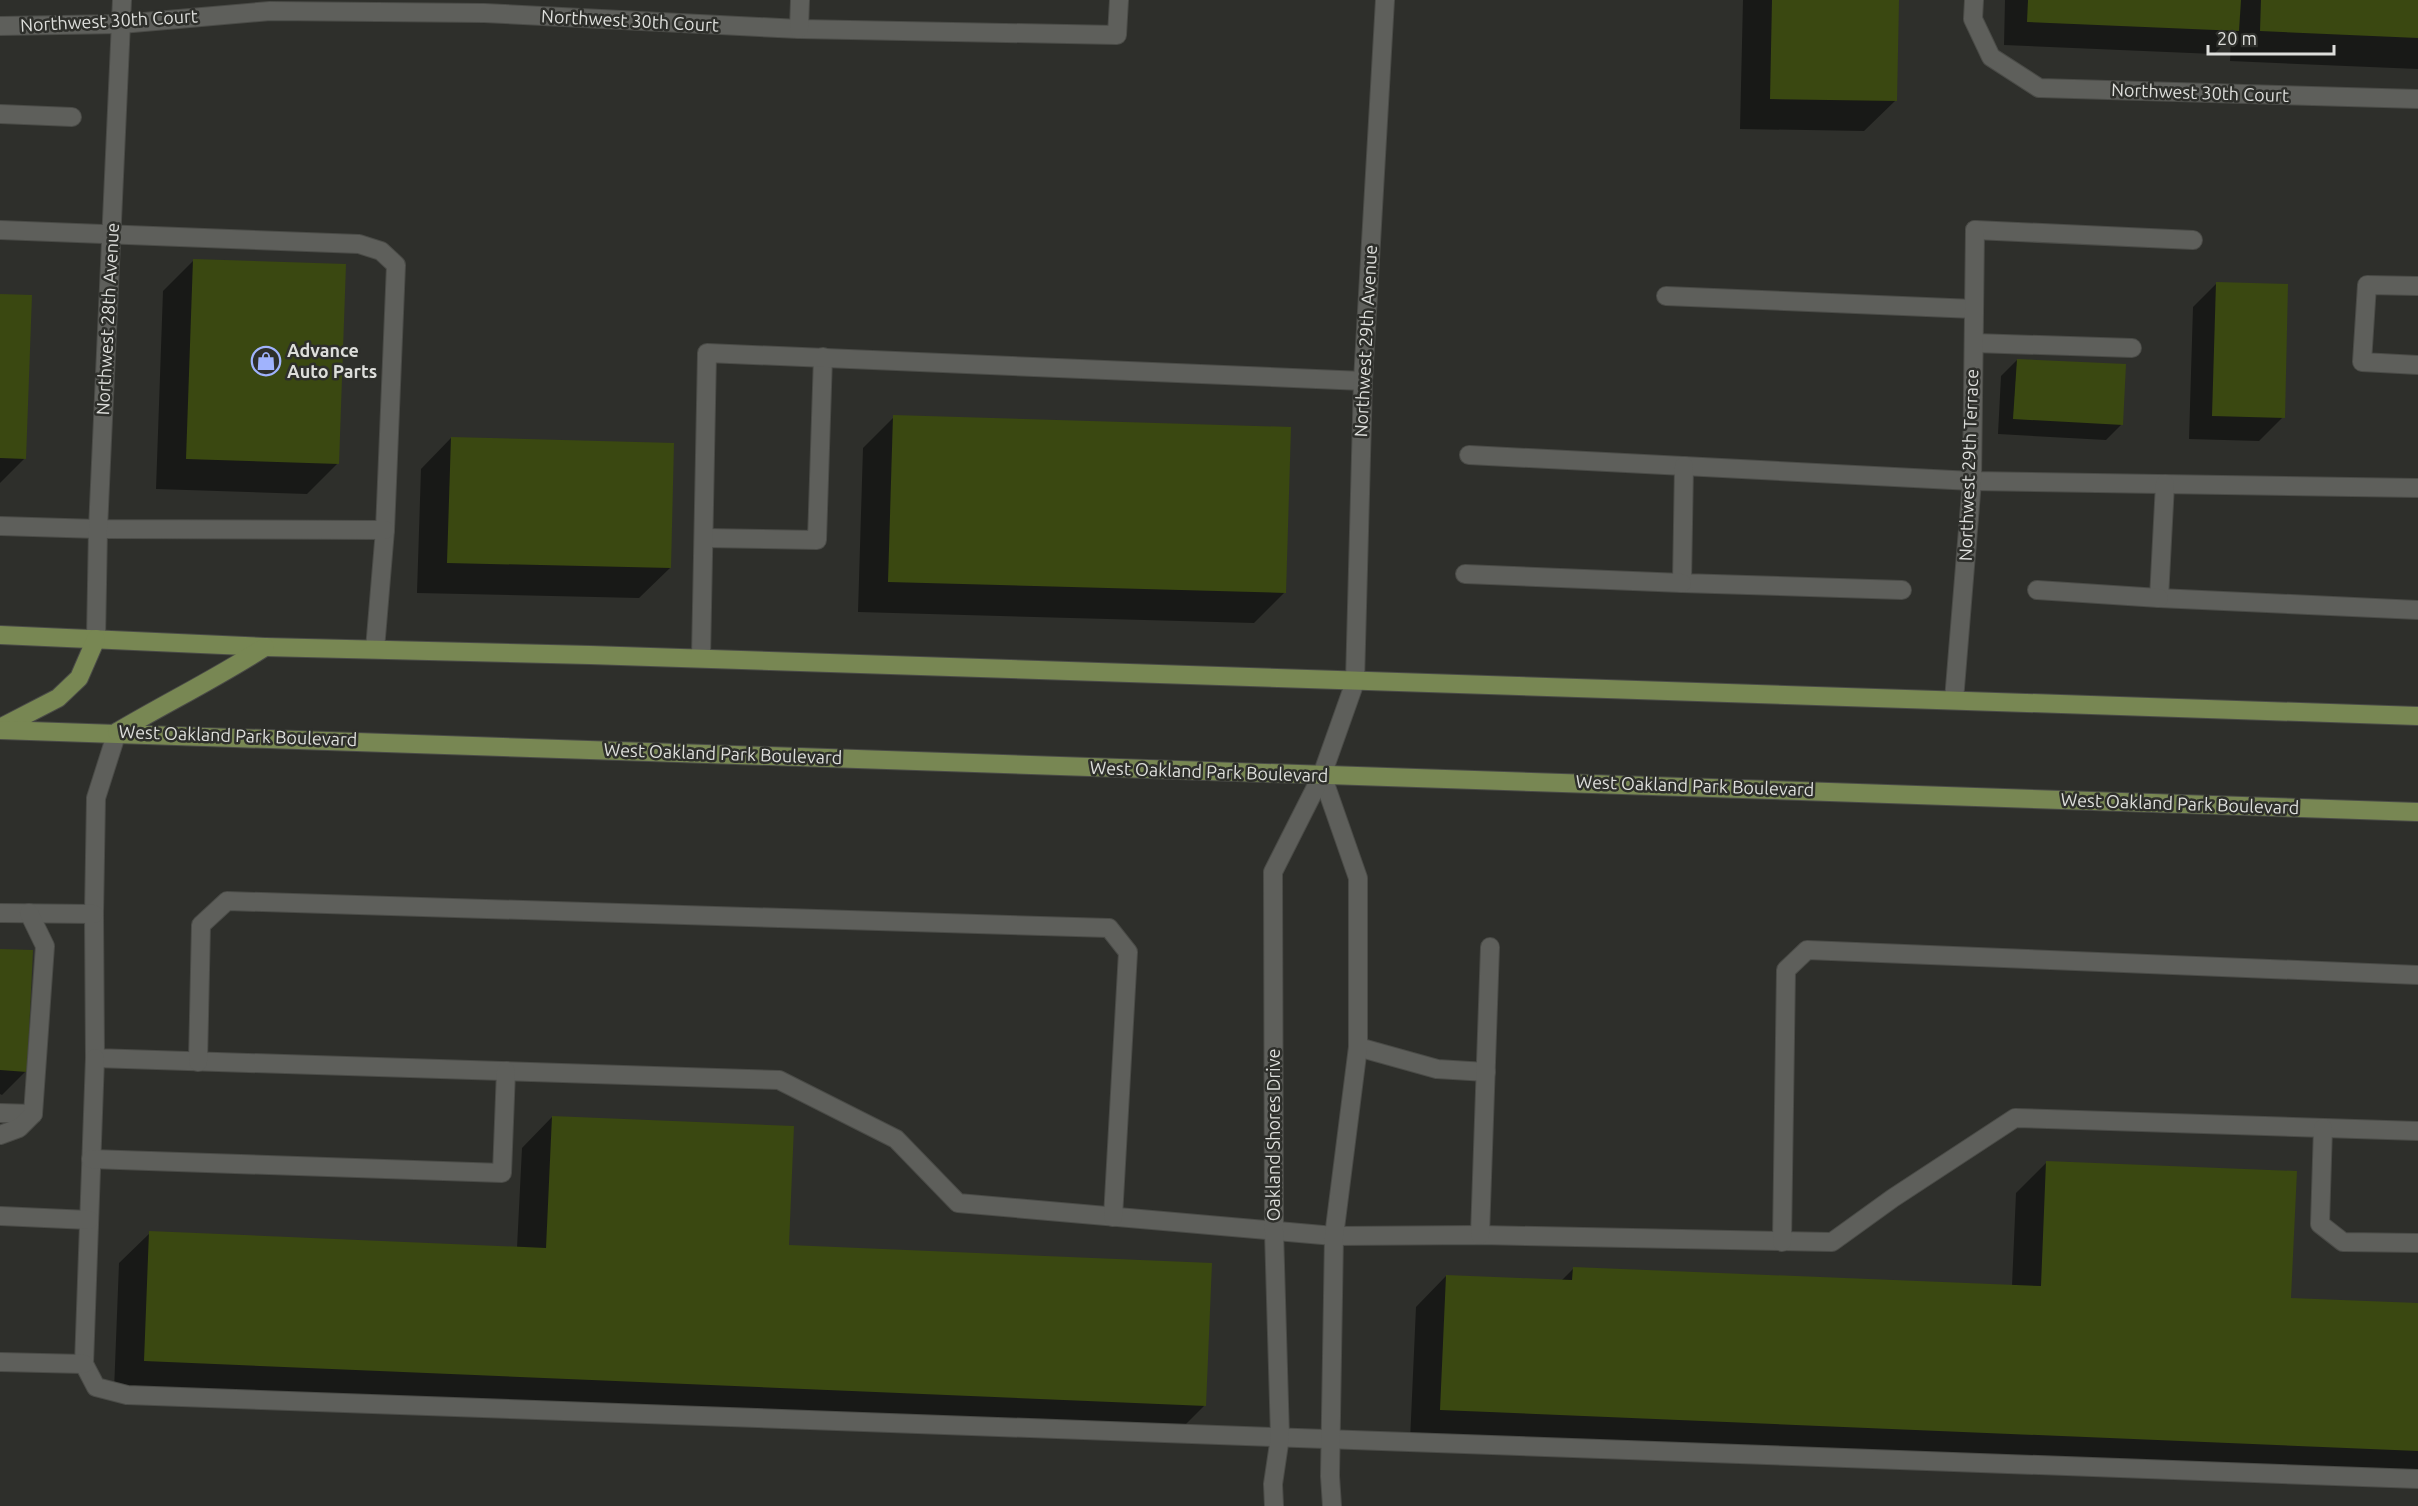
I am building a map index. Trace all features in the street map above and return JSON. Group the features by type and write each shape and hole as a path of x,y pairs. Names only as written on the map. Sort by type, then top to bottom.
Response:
{"main road":[{"path":"0,635 265,647 701,658 1355,682 2418,716"},
{"path":"0,729 58,698 79,678 96,639"},
{"path":"117,732 191,689 222,675 265,647"},
{"name":"West Oakland Park Boulevard","path":"0,729 1322,775 1784,788 2418,812"}],"street":[{"name":"Northwest 28th Avenue","path":"96,639 98,529 122,0"},
{"path":"799,29 800,0"},
{"name":"Northwest 30th Court","path":"0,26 121,24 270,11 484,7 799,29 1117,35 1119,0"},
{"name":"Northwest 29th Avenue","path":"1355,682 1363,381 1385,0"},
{"name":"Northwest 30th Court","path":"1974,0 1973,19 1991,57 2039,88 2418,99"},
{"path":"0,114 72,117"},
{"path":"0,230 359,244 381,250 396,265 385,530 375,649"},
{"name":"Northwest 29th Terrace","path":"1954,700 1972,481 1976,230 2193,240"},
{"path":"2418,286 2367,285 2362,362 2418,365"},
{"path":"1666,296 1974,309"},
{"path":"1974,343 2132,348"},
{"path":"701,658 708,353 1363,381"},
{"path":"705,538 817,540 823,357"},
{"path":"1468,455 1972,481 2418,488"},
{"path":"1682,583 1684,466"},
{"path":"2159,598 2165,484"},
{"path":"0,526 98,529 385,530"},
{"path":"1465,574 1902,590"},
{"path":"2037,590 2418,610"},
{"name":"Oakland Shores Drive","path":"1274,1506 1273,1484 1280,1437 1274,1231 1273,872 1322,775 1355,682"},
{"path":"117,732 96,798 95,1058 84,1364 96,1388 127,1395 2418,1479"},
{"path":"1322,775 1358,878 1358,1047 1334,1236 1332,1506"},
{"path":"198,1062 201,925 227,901 1109,928 1128,952 1113,1217"},
{"path":"0,912 94,914"},
{"path":"0,1135 19,1128 33,1114 45,946 29,913"},
{"path":"1480,1235 1490,947"},
{"path":"1782,1242 1786,970 1808,950 2418,975"},
{"path":"1358,1047 1437,1069 1486,1072"},
{"path":"95,1058 779,1080 896,1139 958,1203 1334,1236 1480,1235 1832,1242 1893,1198 2015,1118 2418,1131"},
{"path":"92,1159 502,1173 506,1071"},
{"path":"0,1113 33,1114"},
{"path":"2323,1128 2320,1224 2343,1242 2418,1244"},
{"path":"0,1216 89,1220"},
{"path":"0,1362 84,1364"}],"building":[{"path":"1772,0 1899,0 1897,101 1770,99"},
{"path":"2028,0 2241,0 2239,31 2027,22"},
{"path":"2261,0 2418,0 2418,38 2260,31"},
{"name":"Advance Auto Parts","path":"193,259 346,264 339,464 186,459"},
{"path":"2216,282 2288,284 2285,418 2212,416"},
{"path":"0,294 32,295 26,459 0,458"},
{"path":"2017,359 2126,364 2123,425 2013,419"},
{"path":"893,415 1291,427 1286,593 888,582"},
{"path":"451,437 674,443 671,568 447,563"},
{"path":"0,949 33,950 27,1072 0,1070"},
{"path":"552,1116 794,1126 789,1245 1212,1263 1206,1406 144,1361 149,1231 546,1248"},
{"path":"2046,1161 2297,1171 2291,1298 2418,1303 2418,1451 1440,1410 1446,1275 1572,1280 1573,1267 2041,1286"}],"place":[{"name":"Advance Auto Parts","path":"266,361"}]}
